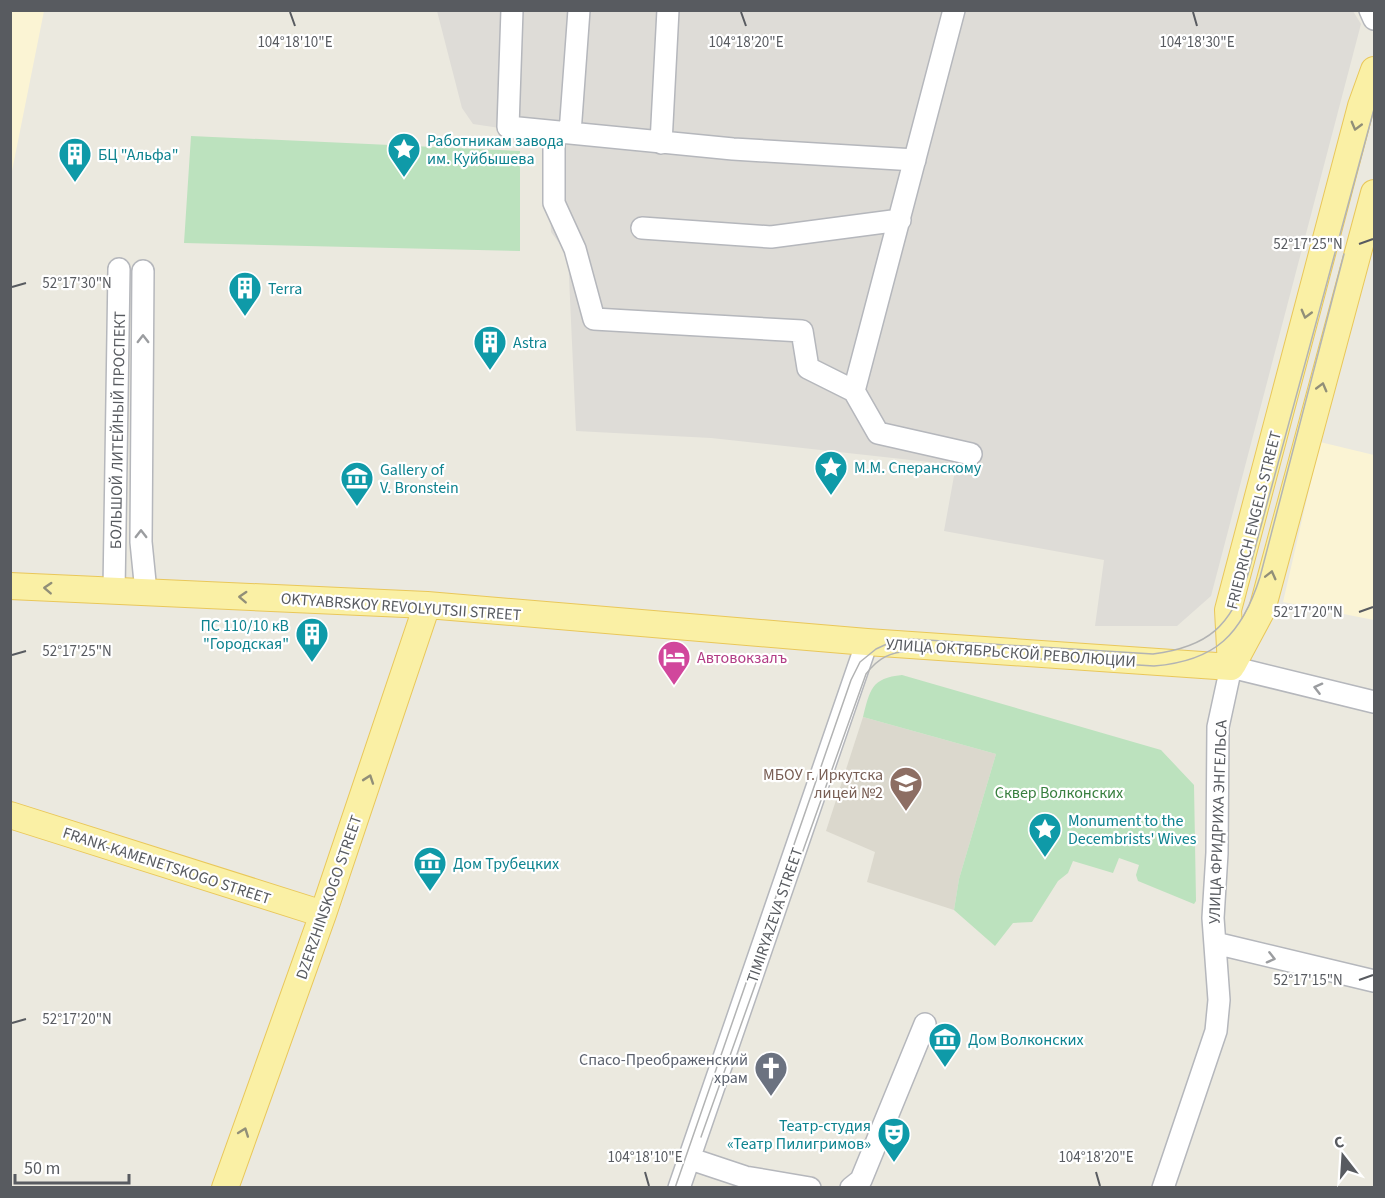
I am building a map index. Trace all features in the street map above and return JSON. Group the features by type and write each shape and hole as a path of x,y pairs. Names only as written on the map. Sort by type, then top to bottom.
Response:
{"main road":[{"name":"FRIEDRICH ENGELS STREET","path":"1231,667 1228,610 1361,106 1374,70"},
{"name":"FRIEDRICH ENGELS STREET","path":"1231,667 1262,610 1374,193"},
{"path":"1278,420 1311,429"},
{"path":"1270,448 1304,454"},
{"name":"OKTYABRSKOY REVOLYUTSII STREET","path":"10,586 427,605"},
{"name":"УЛИЦА ОКТЯБРЬСКОЙ РЕВОЛЮЦИИ","path":"427,605 867,642 1231,667"},
{"name":"DZERZHINSKOGO STREET","path":"225,1188 323,914 427,605"},
{"name":"FRANK-KAMENETSKOGO STREET","path":"10,815 323,914"}],"street":[{"path":"512,10 507,127 661,143 915,160"},
{"path":"579,10 554,203 575,249 594,319 802,331 808,368 854,391 878,433 971,454"},
{"path":"661,143 668,10"},
{"path":"854,391 954,10"},
{"path":"1370,10 1374,19"},
{"path":"642,228 771,237 900,220"},
{"name":"БОЛЬШОЙ ЛИТЕЙНЫЙ ПРОСПЕКТ","path":"114,591 119,268"},
{"name":"БОЛЬШОЙ ЛИТЕЙНЫЙ ПРОСПЕКТ","path":"143,271 141,542 146,592"},
{"name":"TIMIRYAZEVA STREET","path":"679,1188 867,642"},
{"path":"1231,667 1374,702"},
{"name":"УЛИЦА ФРИДРИХА ЭНГЕЛЬСА","path":"1215,943 1218,727 1231,667"},
{"path":"1163,1188 1213,1044 1219,1000 1215,943 1374,981"},
{"path":"851,1188 861,1180 925,1024"},
{"path":"688,1158 745,1177 810,1188"}],"shaded area":[{"path":"10,11 44,11 11,176"},
{"path":"437,11 1353,11 1361,24 1211,596 1177,626 1095,626 1104,560 944,531 956,465 711,438 576,431 568,255 551,232 548,135 473,124 462,108"},
{"path":"1320,442 1374,455 1374,620 1283,602"},
{"name":"МБОУ г. Иркутска лицей №2","path":"863,717 996,754 959,879 954,910 867,882 875,852 826,831"}],"green space":[{"path":"191,136 520,151 520,251 184,243"},
{"name":"Сквер Волконских","path":"902,675 1161,750 1194,785 1196,901 1194,904 1138,881 1136,875 1139,865 1119,858 1113,873 1073,861 1068,873 1058,881 1032,922 1013,923 995,946 954,910 959,879 996,754 863,717 870,693 878,682"}],"tram line":[{"path":"675,1188 851,680 860,662 876,649 889,643 911,639 1153,654 1189,646 1203,639 1215,631 1234,607 1248,574 1374,109"},
{"path":"701,1137 866,674 875,664 890,654 910,651 1154,666 1194,658 1224,641 1245,614 1260,577 1344,254"}],"place":[{"name":"Работникам завода им. Куйбышева","path":"404,178"},
{"name":"БЦ \"Альфа\"","path":"75,183"},
{"name":"Terra","path":"245,317"},
{"name":"Astra","path":"490,371"},
{"name":"М.М. Сперанскому","path":"831,496"},
{"name":"Gallery of V. Bronstein","path":"357,507"},
{"name":"ПС 110/10 кВ \"Городская\"","path":"312,663"},
{"name":"Автовокзалъ","path":"674,686"},
{"name":"МБОУ г. Иркутска лицей №2","path":"906,812"},
{"name":"Monument to the Decembrists' Wives","path":"1045,858"},
{"name":"Дом Трубецких","path":"430,892"},
{"name":"Дом Волконских","path":"945,1068"},
{"name":"Спасо-Преображенский храм","path":"771,1097"},
{"name":"Театр-студия «Театр Пилигримов»","path":"894,1163"}]}
